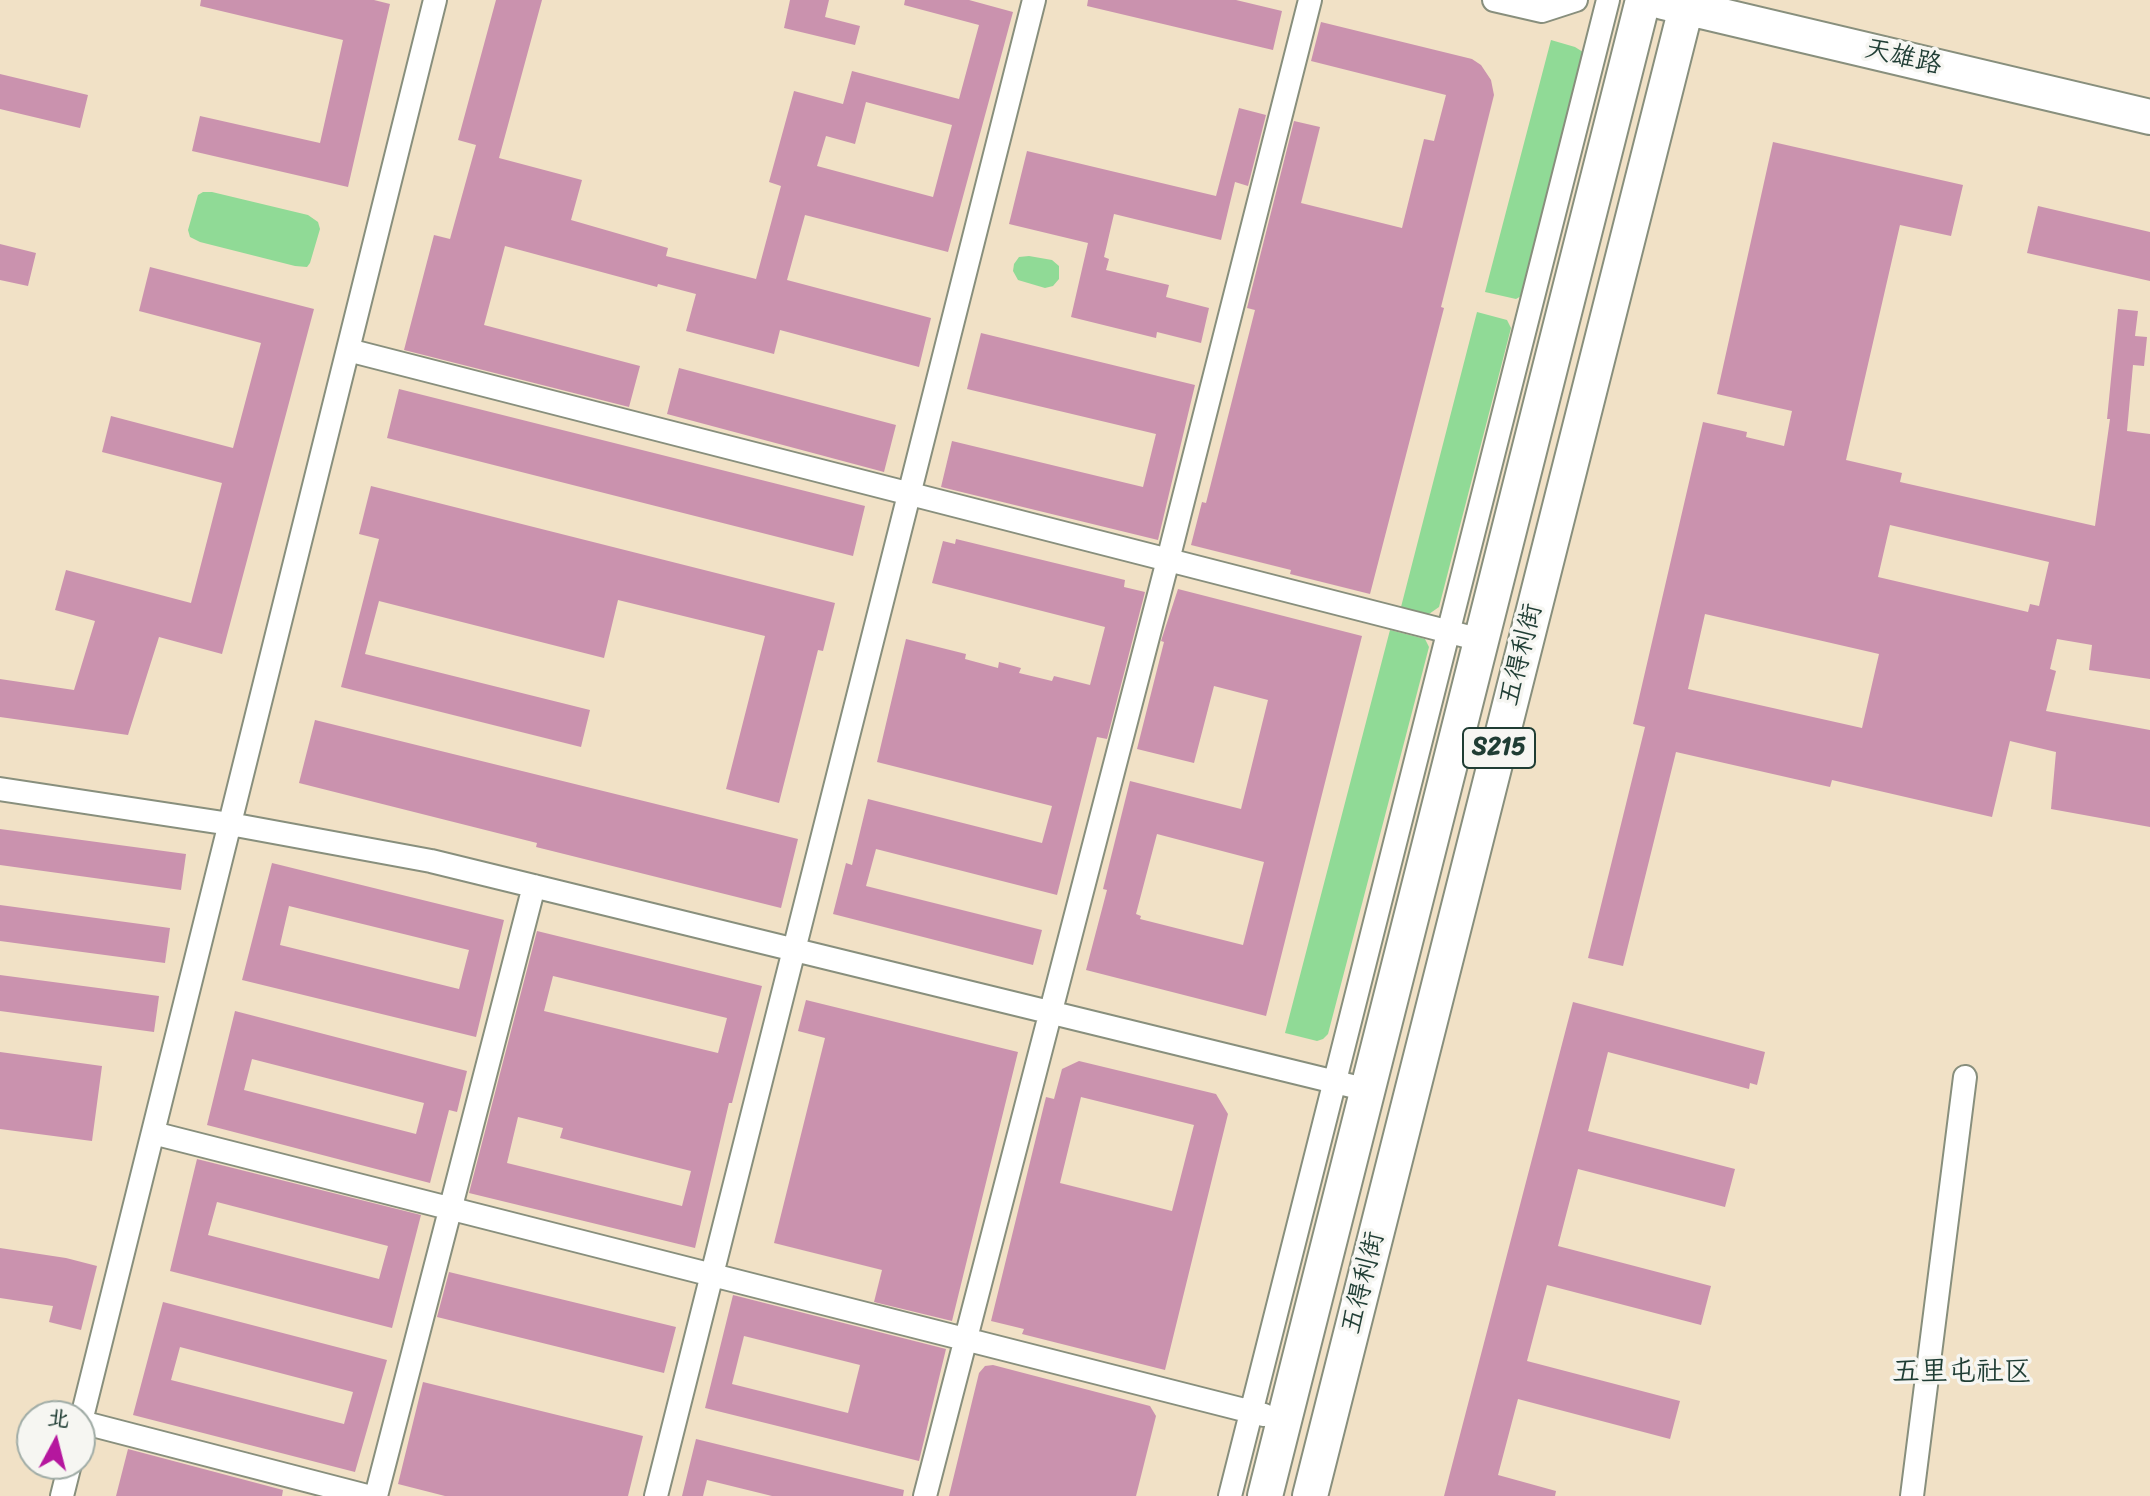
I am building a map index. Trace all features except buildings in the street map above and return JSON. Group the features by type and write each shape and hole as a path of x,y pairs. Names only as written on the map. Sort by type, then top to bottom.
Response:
{"main road":[{"name":"五得利街","path":"1265,1496 1643,0"},
{"name":"天雄路","path":"1758,0 2150,92"},
{"name":"五得利街","path":"1310,1496 1676,2"},
{"name":"天雄路","path":"1676,2 2150,117"}],"street":[{"path":"86,1400 435,0"},
{"path":"656,1496 1034,0"},
{"path":"925,1496 1310,0"},
{"path":"1494,0 1542,11 1576,0"},
{"path":"1230,1496 1608,0"},
{"path":"348,350 1481,640"},
{"path":"0,789 230,824 431,861 1368,1090"},
{"path":"376,1496 534,886"},
{"path":"1912,1496 1965,1077"},
{"path":"153,1133 1284,1420"},
{"path":"96,1427 367,1496"}],"green space":[{"path":"1551,40 1575,47 1583,52 1584,60 1523,295 1516,299 1485,292"},
{"path":"203,192 308,215 318,222 320,229 310,263 307,267 295,266 190,237 188,230 198,195"},
{"path":"1019,257 1052,260 1059,266 1059,279 1053,286 1045,288 1018,280 1013,271 1014,264"},
{"path":"1477,312 1507,320 1511,328 1439,607 1429,614 1401,607"},
{"path":"1390,630 1425,639 1429,647 1328,1034 1317,1041 1285,1033"}],"district":[{"name":"五里屯社区","path":"1962,1373"}]}
